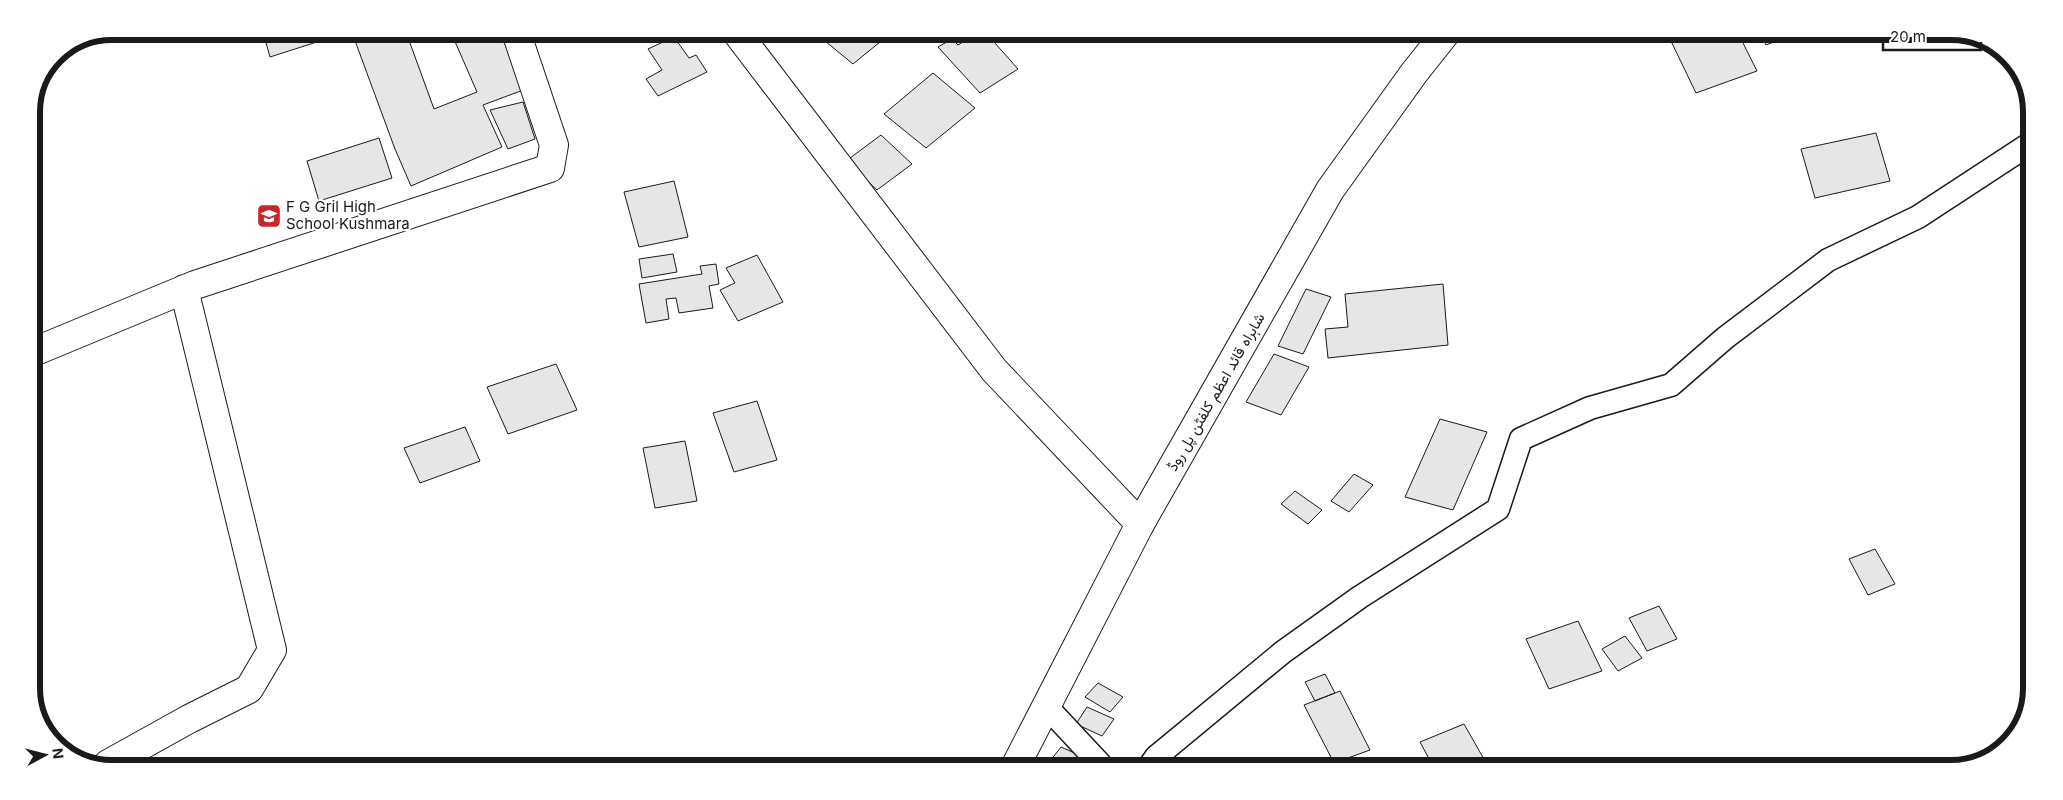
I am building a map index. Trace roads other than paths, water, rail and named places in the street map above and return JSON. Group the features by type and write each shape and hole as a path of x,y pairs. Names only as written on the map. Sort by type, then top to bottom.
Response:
{"main road":[{"path":"40,349 184,289 550,168 554,145 519,40"},
{"path":"742,40 994,370 1140,524"},
{"name":"شاہراہ قائد اعظم کلفٹن پل روڈ","path":"1018,760 1140,524 1330,190 1414,73 1440,40"},
{"path":"115,760 189,719 249,689 272,650 184,289"}],"street":[{"path":"1154,760 1283,652 1360,597 1498,509 1521,439 1590,408 1671,385 1725,338 1828,260 1918,217 2023,149"},
{"path":"1046,706 1097,760"}],"place":[{"name":"F G Gril High School Kushmara","path":"269,216"}]}
